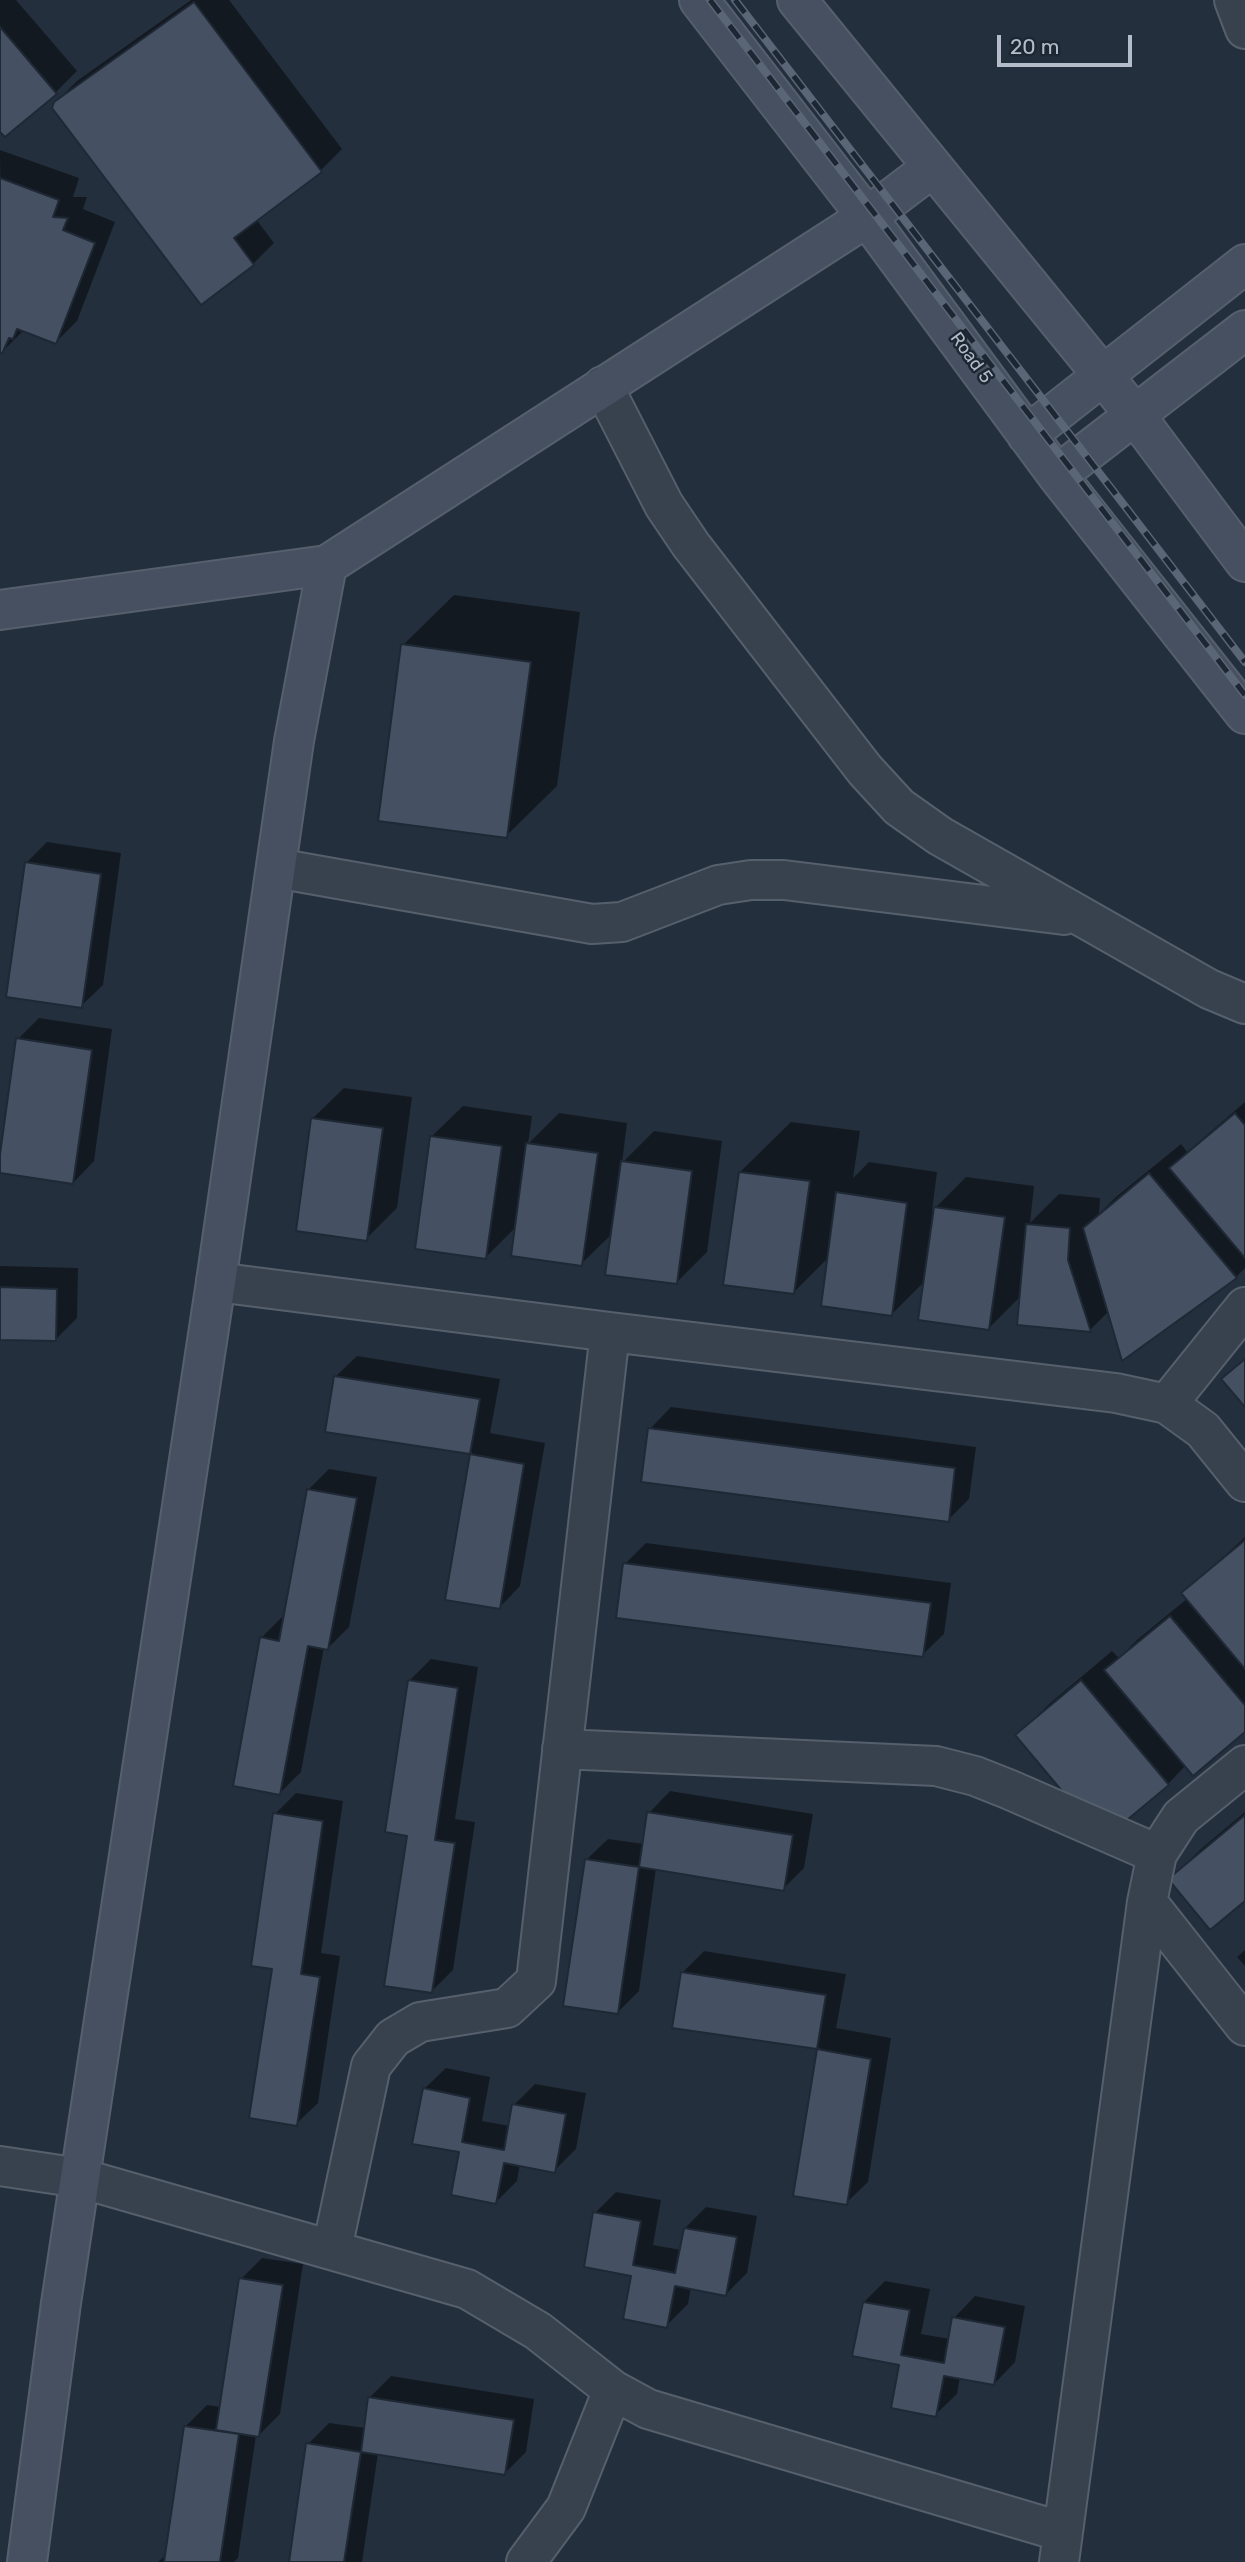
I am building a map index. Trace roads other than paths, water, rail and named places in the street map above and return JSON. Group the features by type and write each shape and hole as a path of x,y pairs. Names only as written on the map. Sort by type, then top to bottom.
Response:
{"street":[{"name":"Road 5","path":"699,0 867,217 1057,475 1245,714"},
{"path":"797,0 1135,415 1245,562"},
{"path":"1234,0 1245,29"},
{"path":"0,610 327,565 867,217 933,167"},
{"path":"1027,435 1245,264"},
{"path":"1057,475 1245,330"},
{"path":"603,386 664,505 691,545 865,771 899,807 940,836 1209,989 1245,1004"},
{"path":"27,2562 80,2178 216,1282 294,741 327,565"},
{"path":"276,868 592,924 622,922 718,885 751,880 783,880 1085,917"},
{"path":"216,1282 1116,1393 1167,1404 1203,1430 1245,1482"},
{"path":"1167,1404 1245,1307"},
{"path":"332,2249 371,2066 393,2038 420,2022 506,2008 536,1981 610,1332"},
{"path":"562,1749 936,1766 975,1776 1008,1789 1157,1854"},
{"path":"0,2166 80,2178 467,2289 538,2331 612,2390 648,2409 1061,2547 1147,1902 1157,1854 1181,1817 1245,1765"},
{"path":"1147,1902 1245,2026"},
{"path":"526,2562 566,2508 612,2390"}],"railway":[{"path":"710,0 1245,695"},
{"path":"735,0 1245,662"}]}
